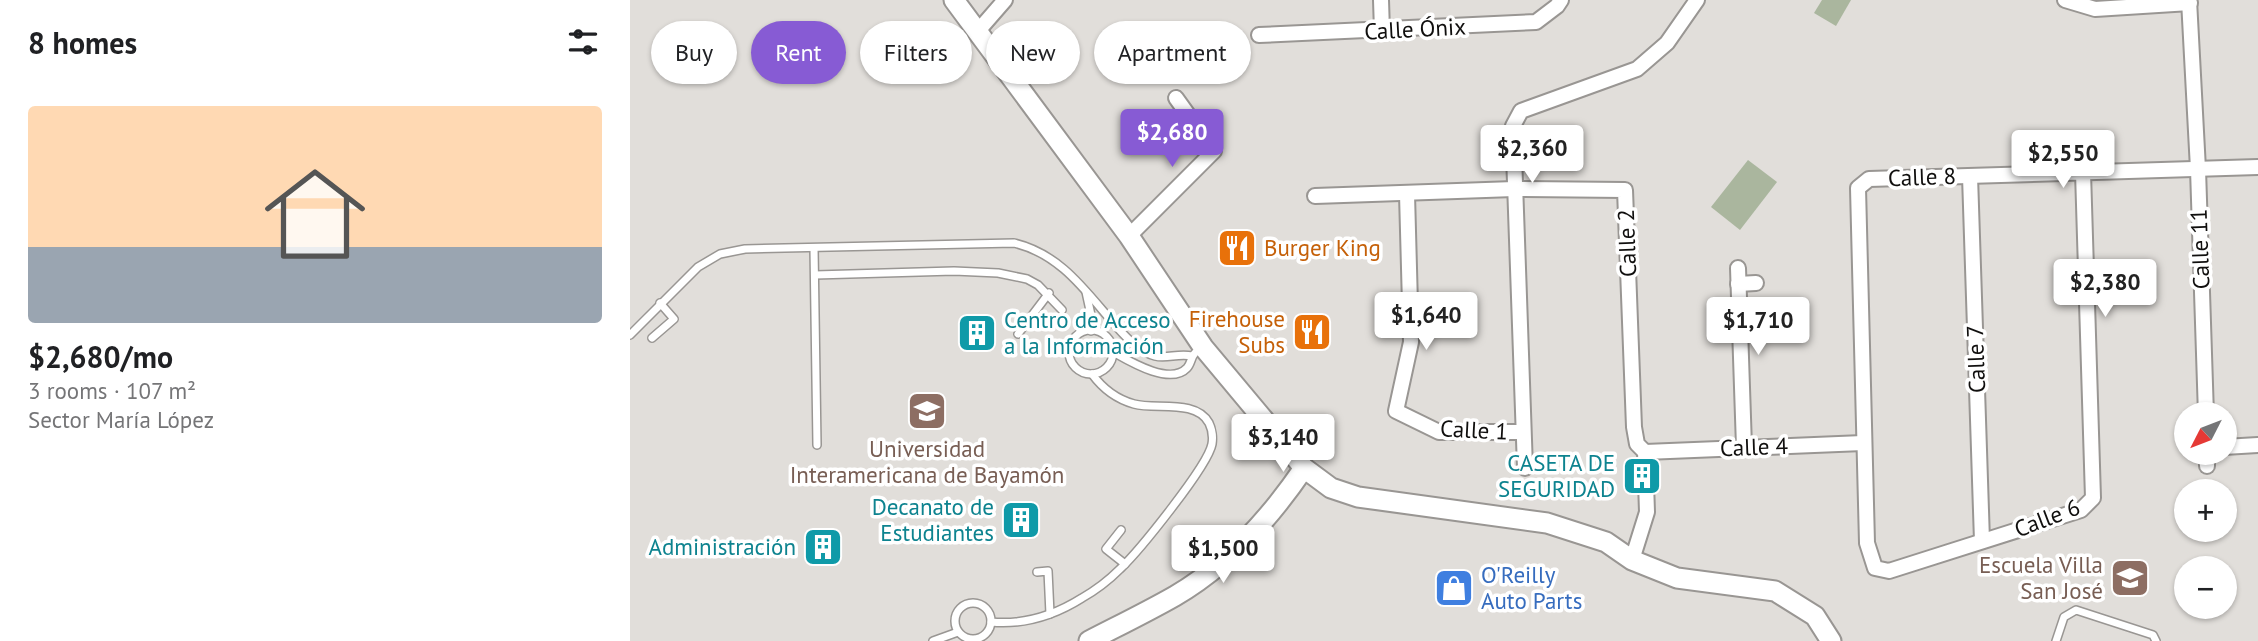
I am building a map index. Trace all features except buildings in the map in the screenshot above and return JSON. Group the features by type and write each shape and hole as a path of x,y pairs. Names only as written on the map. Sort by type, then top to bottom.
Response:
{"street":[{"path":"954,0 1129,236 1198,351 1304,468 1331,488 1358,497 1547,523 1606,542 1632,560 1677,578 1775,591 1815,616 1831,641"},
{"path":"978,31 1005,0"},
{"path":"1381,0 1382,31"},
{"name":"Calle Ónix","path":"1259,35 1536,22 1561,0"},
{"path":"2065,0 2095,9 2190,1"},
{"path":"1525,468 1513,126 1521,111 1637,69 1667,43 1695,1"},
{"name":"Calle 11","path":"2190,1 2206,402"},
{"path":"1129,236 1214,151 1176,98"},
{"name":"Calle 8","path":"1858,205 1858,188 1869,179 2258,167"},
{"name":"Calle 6","path":"1858,205 1867,543 1875,568 1889,571 2081,510 2093,498 2083,172"},
{"name":"Calle 7","path":"1970,176 1982,541"},
{"name":"Calle 2","path":"1315,196 1514,190 1625,190 1634,427 1637,444 1645,452 1647,512 1632,560"},
{"name":"Calle 1","path":"1407,194 1411,342 1396,411 1439,432 1522,432"},
{"path":"1738,268 1744,447"},
{"path":"1738,284 1756,283"},
{"name":"Calle 4","path":"1645,452 1863,443"},
{"path":"2237,446 2258,444"},
{"path":"1089,641 1177,595 1203,576 1250,536 1285,496 1304,468"}],"lane":[{"path":"630,335 698,267 720,254 745,249 1014,243 1036,249 1051,258 1086,291 1123,334 1146,352 1162,356 1198,351"},
{"path":"814,248 817,445"},
{"path":"815,275 983,272 1027,279 1049,293 1062,310"},
{"path":"1086,291 1091,331"},
{"path":"1018,334 1049,293"},
{"path":"652,338 674,319 660,303"},
{"path":"1091,331 1102,333 1108,338 1113,352 1108,366 1103,371 1092,374 1075,367 1070,353 1074,339 1080,333 1091,331"},
{"path":"1113,352 1143,368 1160,373 1184,370 1198,351"},
{"path":"990,622 1003,623 1050,614 1085,597 1109,580 1125,564 1210,451 1211,429 1206,419 1191,410 1125,401 1102,388 1092,374"},
{"path":"1121,530 1106,549 1125,564"},
{"path":"1037,572 1048,572 1050,614"},
{"path":"967,604 984,607 990,622 987,632 978,639 967,638 958,632 955,626 956,615 967,604"},
{"path":"2056,641 2064,617 2076,610 2153,635 2156,641"},
{"path":"933,641 958,632"}],"green space":[{"path":"1822,0 1851,0 1836,26 1814,13"},
{"path":"1748,160 1777,182 1740,230 1711,207"}],"place":[{"name":"Burger King","path":"1237,248"},
{"name":"Firehouse Subs","path":"1312,332"},
{"name":"Centro de Acceso a la Información","path":"977,333"},
{"name":"Universidad Interamericana de Bayamón","path":"927,411"},
{"name":"CASETA DE SEGURIDAD","path":"1642,476"},
{"name":"Decanato de Estudiantes","path":"1021,520"},
{"name":"Administración","path":"823,547"},
{"name":"Escuela Villa San José","path":"2130,578"},
{"name":"O'Reilly Auto Parts","path":"1454,588"}]}
